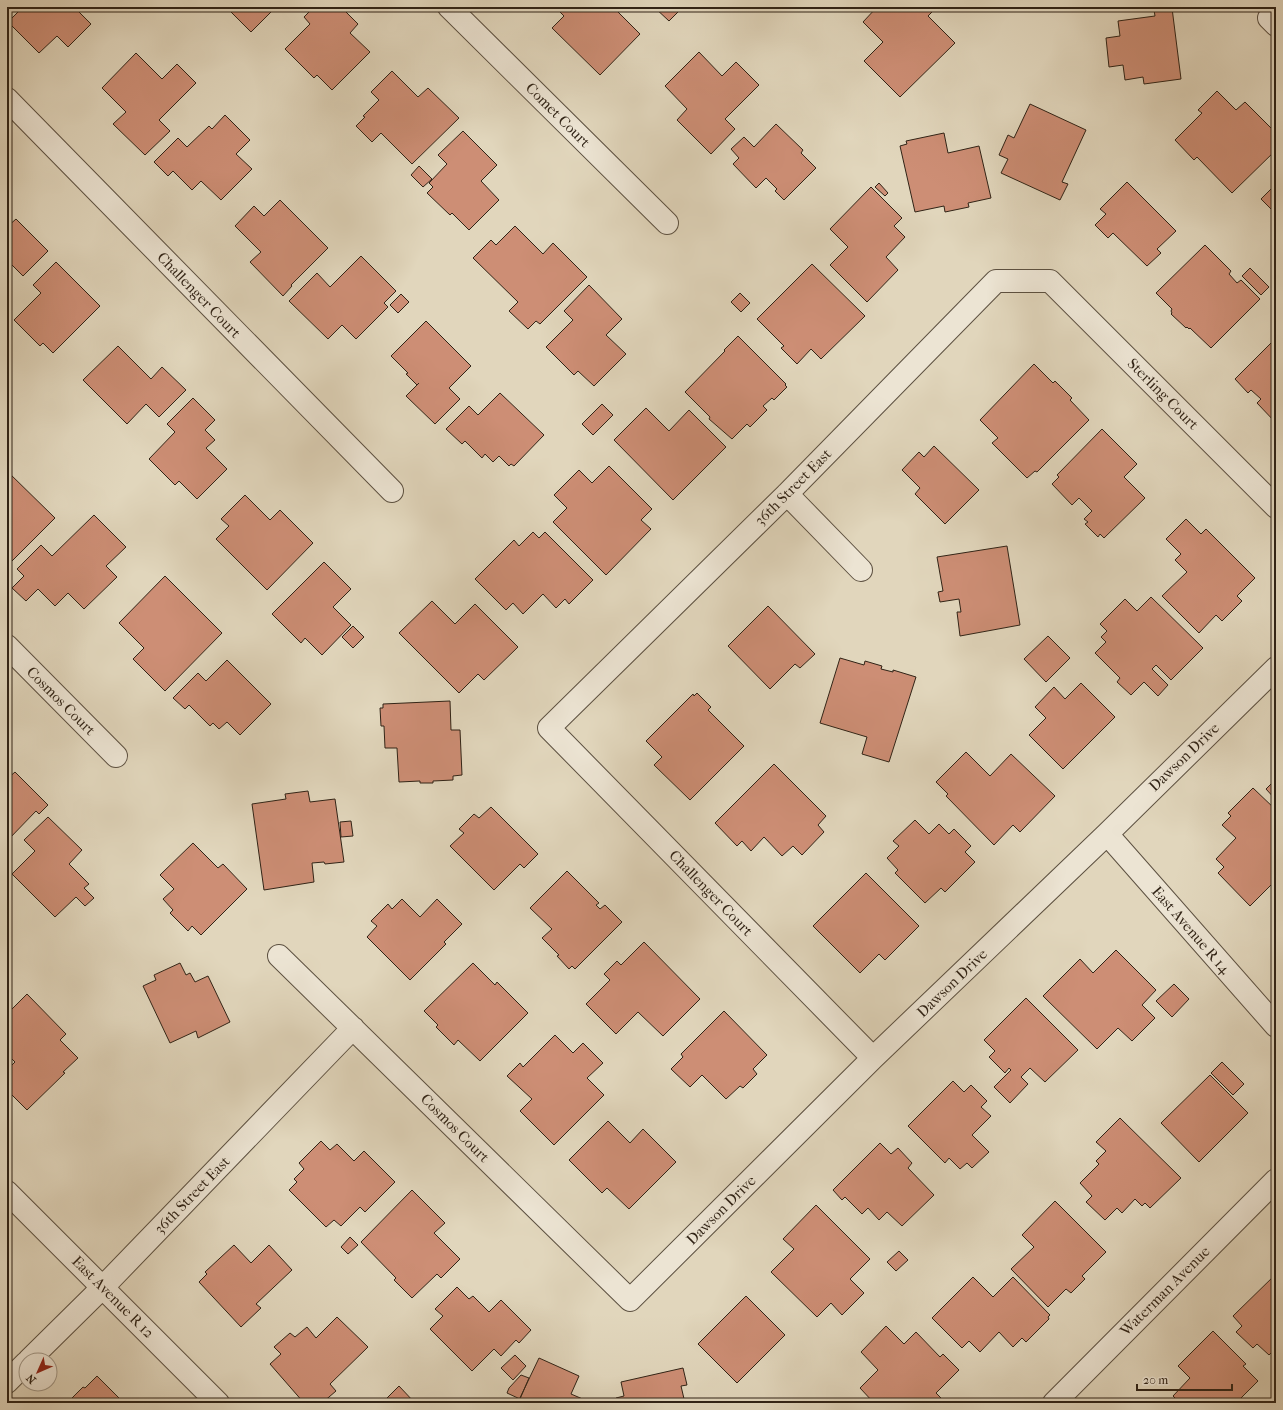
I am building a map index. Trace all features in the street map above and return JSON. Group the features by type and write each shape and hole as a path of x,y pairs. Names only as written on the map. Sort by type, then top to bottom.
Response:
{"street":[{"name":"Comet Court","path":"449,7 667,223"},
{"name":"Challenger Court","path":"7,99 392,491"},
{"name":"36th Street East","path":"549,728 787,494 996,280 1050,281"},
{"name":"Sterling Court","path":"1050,281 1276,506"},
{"path":"787,494 861,570"},
{"name":"Cosmos Court","path":"7,646 116,756"},
{"name":"Dawson Drive","path":"630,1300 873,1058 1107,834 1276,668"},
{"name":"Challenger Court","path":"549,728 873,1058"},
{"name":"East Avenue R 14","path":"1107,834 1276,1026"},
{"name":"Cosmos Court","path":"279,956 630,1300"},
{"name":"36th Street East","path":"37,1352 354,1028"},
{"name":"Waterman Avenue","path":"1054,1403 1276,1180"},
{"name":"East Avenue R 12","path":"7,1192 218,1403"},
{"path":"7,1382 18,1371"}],"building":[{"path":"14,7 74,7 91,24 68,47 57,36 39,53 8,22 18,12"},
{"path":"226,7 276,7 251,32"},
{"path":"314,7 341,7 358,24 350,33 370,52 332,90 317,75 314,78 285,49 310,24 304,17"},
{"path":"559,7 613,7 640,34 600,75 552,28 564,16 557,9"},
{"path":"654,7 683,7 669,21"},
{"path":"877,7 937,7 928,16 955,43 900,97 864,61 883,42 863,22"},
{"path":"1172,8 1181,79 1144,84 1143,77 1125,80 1123,65 1109,67 1106,38 1120,36 1118,21 1155,16 1154,10"},
{"path":"699,52 722,76 736,62 759,85 725,119 735,129 711,154 677,120 687,109 665,86"},
{"path":"136,53 162,79 177,64 196,83 159,120 170,131 145,155 113,124 126,112 102,88"},
{"path":"392,71 418,97 428,88 459,118 412,164 381,133 372,142 356,126 365,117 363,116 379,100 371,92"},
{"path":"1217,91 1236,110 1245,102 1276,133 1276,150 1232,193 1197,157 1194,160 1175,140 1202,113 1198,110"},
{"path":"1030,104 1086,130 1062,182 1068,184 1060,200 1001,173 1008,159 999,155 1008,135 1014,138"},
{"path":"225,115 250,140 236,154 252,169 221,200 201,181 192,190 173,171 168,176 154,162 178,138 187,147 209,126 212,129"},
{"path":"776,124 803,150 801,153 816,168 784,200 775,191 777,189 766,178 756,188 733,164 739,158 731,149 744,137 754,147"},
{"path":"463,131 497,165 481,181 499,200 469,230 452,213 450,215 427,193 433,187 429,183 447,164 438,155"},
{"path":"944,133 948,153 979,146 991,198 968,203 969,207 945,212 944,206 915,212 900,146 907,144 906,141"},
{"path":"419,166 432,179 423,187 411,175"},
{"path":"1127,182 1176,231 1157,249 1161,253 1147,266 1113,233 1108,238 1095,225 1106,214 1100,209"},
{"path":"879,183 888,193 885,196 875,187"},
{"path":"1276,184 1276,214 1261,199"},
{"path":"871,187 902,218 894,226 905,237 886,257 898,270 867,302 830,265 848,247 830,229"},
{"path":"280,200 328,248 291,285 292,286 283,296 250,262 261,252 235,226 254,206 264,216"},
{"path":"16,219 48,251 23,276 12,265 7,270 7,227"},
{"path":"515,226 543,254 553,243 587,277 540,324 536,321 528,329 509,311 518,302 473,258 491,240 496,245"},
{"path":"1205,245 1231,271 1229,274 1237,283 1241,280 1260,299 1211,348 1190,328 1186,328 1171,314 1172,309 1156,293"},
{"path":"361,256 396,291 384,303 388,307 356,339 342,325 328,339 289,301 317,273 330,287"},
{"path":"56,262 100,306 53,353 43,343 40,346 14,320 41,293 33,285"},
{"path":"812,264 865,316 821,359 811,349 797,364 781,348 784,346 757,319"},
{"path":"1250,268 1269,287 1261,295 1242,276"},
{"path":"589,285 622,319 606,335 626,354 594,386 578,371 574,375 546,347 573,320 564,311"},
{"path":"740,293 750,303 741,312 731,302"},
{"path":"401,294 409,302 398,313 390,305"},
{"path":"426,321 471,366 449,388 460,399 435,424 406,396 417,385 406,374 408,373 391,356"},
{"path":"738,336 786,384 785,385 787,387 774,400 772,398 763,406 767,410 750,427 747,424 732,439 709,419 710,417 685,392"},
{"path":"1276,338 1276,423 1257,403 1261,399 1251,390 1248,393 1235,379"},
{"path":"118,346 151,379 162,367 186,390 159,417 146,404 127,424 83,380"},
{"path":"1034,364 1053,383 1055,381 1072,398 1070,400 1089,420 1037,472 1035,471 1027,478 992,443 998,438 980,420"},
{"path":"500,393 544,435 514,466 511,464 509,466 499,456 493,462 485,454 482,458 465,441 462,444 446,429 469,406 478,415"},
{"path":"193,398 215,420 205,430 215,440 206,448 227,469 197,499 179,481 175,485 149,459 175,432 167,424"},
{"path":"602,404 613,415 593,435 582,424"},
{"path":"646,408 669,431 689,410 726,447 673,500 614,440"},
{"path":"1102,429 1137,464 1124,477 1145,498 1104,538 1100,534 1098,537 1085,524 1088,522 1084,519 1092,511 1079,498 1072,505 1052,484 1059,477 1057,475"},
{"path":"934,446 979,490 945,524 915,494 920,488 902,470 919,452 924,457"},
{"path":"609,466 652,509 641,520 651,529 606,575 553,522 567,508 554,495 579,470 592,483"},
{"path":"7,471 55,518 7,566"},
{"path":"245,495 270,520 280,510 313,543 267,590 216,539 229,526 221,519"},
{"path":"94,515 126,547 106,566 117,577 84,609 68,593 55,606 38,589 26,601 12,588 24,576 17,569 41,545 52,556"},
{"path":"1186,519 1201,534 1206,529 1255,578 1237,596 1242,601 1222,621 1216,615 1199,633 1162,596 1187,572 1175,560 1181,554 1166,539"},
{"path":"533,532 539,538 545,532 593,580 569,604 565,599 556,608 543,594 523,614 513,603 506,610 475,579 514,540 519,546"},
{"path":"1007,546 1020,625 960,636 957,612 961,612 959,599 940,602 938,592 943,591 937,557"},
{"path":"324,562 351,589 333,607 351,625 322,655 305,638 301,643 272,614"},
{"path":"165,576 222,633 165,691 133,659 144,648 119,623"},
{"path":"1151,597 1203,648 1171,680 1156,665 1152,669 1168,685 1158,696 1144,682 1131,695 1117,682 1120,678 1095,653 1106,642 1101,637 1107,631 1100,624 1125,599 1137,611"},
{"path":"432,601 455,624 475,604 518,647 484,680 478,674 459,693 399,633"},
{"path":"768,606 815,654 800,668 795,664 770,689 728,646"},
{"path":"353,626 364,637 353,648 342,637"},
{"path":"1048,636 1070,658 1046,682 1024,659"},
{"path":"840,658 864,665 865,661 882,666 881,669 893,672 893,670 916,677 889,762 862,754 867,737 820,723"},
{"path":"227,660 271,704 240,735 227,722 219,729 213,723 210,726 189,705 185,709 173,698 198,673 206,681"},
{"path":"1081,683 1115,717 1063,769 1029,735 1046,718 1035,707 1054,687 1065,699"},
{"path":"697,693 711,707 708,710 744,746 690,800 654,765 662,757 646,741 693,694 694,696"},
{"path":"450,701 451,730 460,730 462,775 453,776 453,780 433,781 433,783 420,783 420,781 399,782 397,748 385,748 384,726 381,726 380,708 383,708 383,704"},
{"path":"966,752 990,776 1011,754 1055,796 1020,832 1013,825 994,845 946,796 948,794 936,782"},
{"path":"774,764 826,816 818,825 824,832 802,855 793,846 782,856 764,837 751,851 742,841 737,846 715,823"},
{"path":"15,772 48,805 39,814 36,811 7,841 7,779"},
{"path":"1276,779 1276,800 1266,789"},
{"path":"1253,788 1276,810 1276,880 1250,906 1218,873 1224,867 1216,859 1236,838 1222,825 1231,816 1228,813"},
{"path":"308,791 310,802 335,799 344,862 325,864 324,862 312,863 314,882 264,890 252,804 286,799 285,794"},
{"path":"491,807 538,854 524,868 520,864 494,890 450,846 464,833 459,829 474,814 479,818"},
{"path":"48,817 82,850 69,864 89,884 84,888 94,898 85,906 76,897 55,917 12,874 35,851 24,840"},
{"path":"915,820 929,834 939,824 949,834 954,829 971,846 965,852 975,862 945,892 941,888 925,903 895,873 898,870 887,858 899,846 893,841"},
{"path":"351,821 353,836 341,837 340,822"},
{"path":"193,843 218,868 223,864 247,889 201,935 192,926 188,931 170,913 173,910 163,899 174,889 160,875"},
{"path":"567,871 599,903 596,905 600,909 605,905 622,922 575,969 572,966 569,969 557,956 559,955 542,938 552,929 530,908"},
{"path":"866,873 919,926 885,960 879,954 860,973 813,926"},
{"path":"402,899 420,917 437,899 462,924 444,942 446,944 410,980 367,937 377,926 371,921 388,904 392,909"},
{"path":"644,942 700,999 663,1036 638,1012 616,1034 586,1004 610,980 604,974 617,961 621,965"},
{"path":"1116,950 1156,990 1142,1005 1155,1018 1132,1041 1118,1028 1097,1049 1043,996 1080,959 1093,973"},
{"path":"180,963 186,975 190,973 195,982 208,976 230,1022 198,1038 196,1031 170,1043 143,986 156,980 154,975"},
{"path":"473,963 495,985 497,982 528,1013 480,1061 458,1040 454,1045 436,1027 438,1025 424,1011"},
{"path":"1174,984 1189,999 1172,1017 1156,1001"},
{"path":"27,994 66,1034 60,1040 78,1058 63,1072 65,1073 27,1110 7,1090 7,1070 15,1062 7,1054 7,1014"},
{"path":"1026,998 1078,1050 1045,1082 1030,1068 1021,1077 1028,1084 1010,1103 994,1087 1011,1070 1009,1068 1005,1073 989,1057 995,1051 984,1040"},
{"path":"724,1011 767,1055 753,1069 757,1074 743,1088 740,1086 726,1099 702,1075 690,1087 671,1069 683,1057 681,1054"},
{"path":"555,1035 573,1053 583,1043 603,1063 587,1078 604,1095 554,1145 520,1111 532,1099 507,1076 520,1063 523,1067"},
{"path":"1222,1062 1244,1084 1233,1095 1211,1073"},
{"path":"1210,1075 1248,1113 1199,1162 1161,1123"},
{"path":"953,1081 964,1092 971,1085 987,1101 981,1107 991,1116 972,1135 989,1152 972,1168 967,1163 960,1169 949,1158 945,1163 908,1126"},
{"path":"1120,1118 1181,1178 1150,1208 1145,1203 1142,1206 1135,1199 1122,1213 1117,1208 1105,1220 1086,1202 1092,1196 1080,1183 1099,1164 1096,1161 1106,1151 1096,1142"},
{"path":"608,1121 630,1143 643,1129 676,1162 629,1209 607,1188 602,1193 569,1160"},
{"path":"321,1141 330,1150 337,1144 354,1161 364,1151 395,1182 365,1212 360,1207 341,1226 334,1220 326,1227 289,1190 297,1182 294,1179 304,1169 299,1163"},
{"path":"880,1143 891,1154 898,1148 912,1163 908,1168 934,1195 902,1226 887,1212 879,1220 868,1208 862,1214 845,1197 842,1200 833,1190"},
{"path":"412,1190 445,1223 434,1233 460,1259 441,1278 437,1274 412,1298 394,1280 396,1278 361,1242"},
{"path":"1055,1201 1106,1252 1082,1276 1085,1279 1071,1293 1066,1289 1048,1307 1011,1269 1034,1247 1022,1235"},
{"path":"816,1205 870,1259 850,1279 864,1293 842,1315 831,1303 817,1317 771,1272 794,1249 783,1239"},
{"path":"350,1237 358,1245 348,1254 341,1247"},
{"path":"234,1245 251,1263 269,1245 292,1270 256,1304 261,1308 241,1327 199,1282 207,1274 205,1272"},
{"path":"899,1251 908,1260 896,1271 887,1262"},
{"path":"1276,1274 1276,1348 1269,1355 1257,1344 1253,1348 1236,1332 1242,1326 1233,1316"},
{"path":"973,1277 993,1297 1013,1277 1050,1315 1048,1317 1049,1319 1026,1342 1022,1338 1013,1347 999,1332 980,1352 969,1341 962,1348 932,1318"},
{"path":"457,1287 469,1299 473,1296 489,1312 501,1300 531,1330 519,1343 516,1340 501,1356 494,1349 472,1371 430,1329 443,1316 435,1309"},
{"path":"746,1296 785,1335 737,1383 698,1344"},
{"path":"337,1317 368,1347 330,1384 336,1391 322,1403 304,1403 270,1364 281,1354 274,1347 290,1333 295,1337 307,1327 316,1338"},
{"path":"886,1326 904,1344 916,1332 940,1357 943,1354 959,1370 936,1393 946,1403 874,1403 860,1388 878,1370 861,1352"},
{"path":"1213,1331 1246,1364 1243,1366 1258,1381 1240,1399 1244,1403 1175,1403 1177,1400 1173,1396 1190,1378 1178,1366"},
{"path":"515,1355 526,1366 513,1380 501,1368"},
{"path":"539,1358 579,1376 571,1394 592,1403 518,1402"},
{"path":"683,1368 687,1385 681,1386 685,1403 617,1403 616,1398 624,1396 621,1382"},
{"path":"521,1375 529,1378 520,1399 507,1393 509,1388"},
{"path":"97,1376 119,1398 116,1401 117,1403 71,1403 72,1402 70,1400"},
{"path":"399,1386 415,1403 382,1403"}]}
